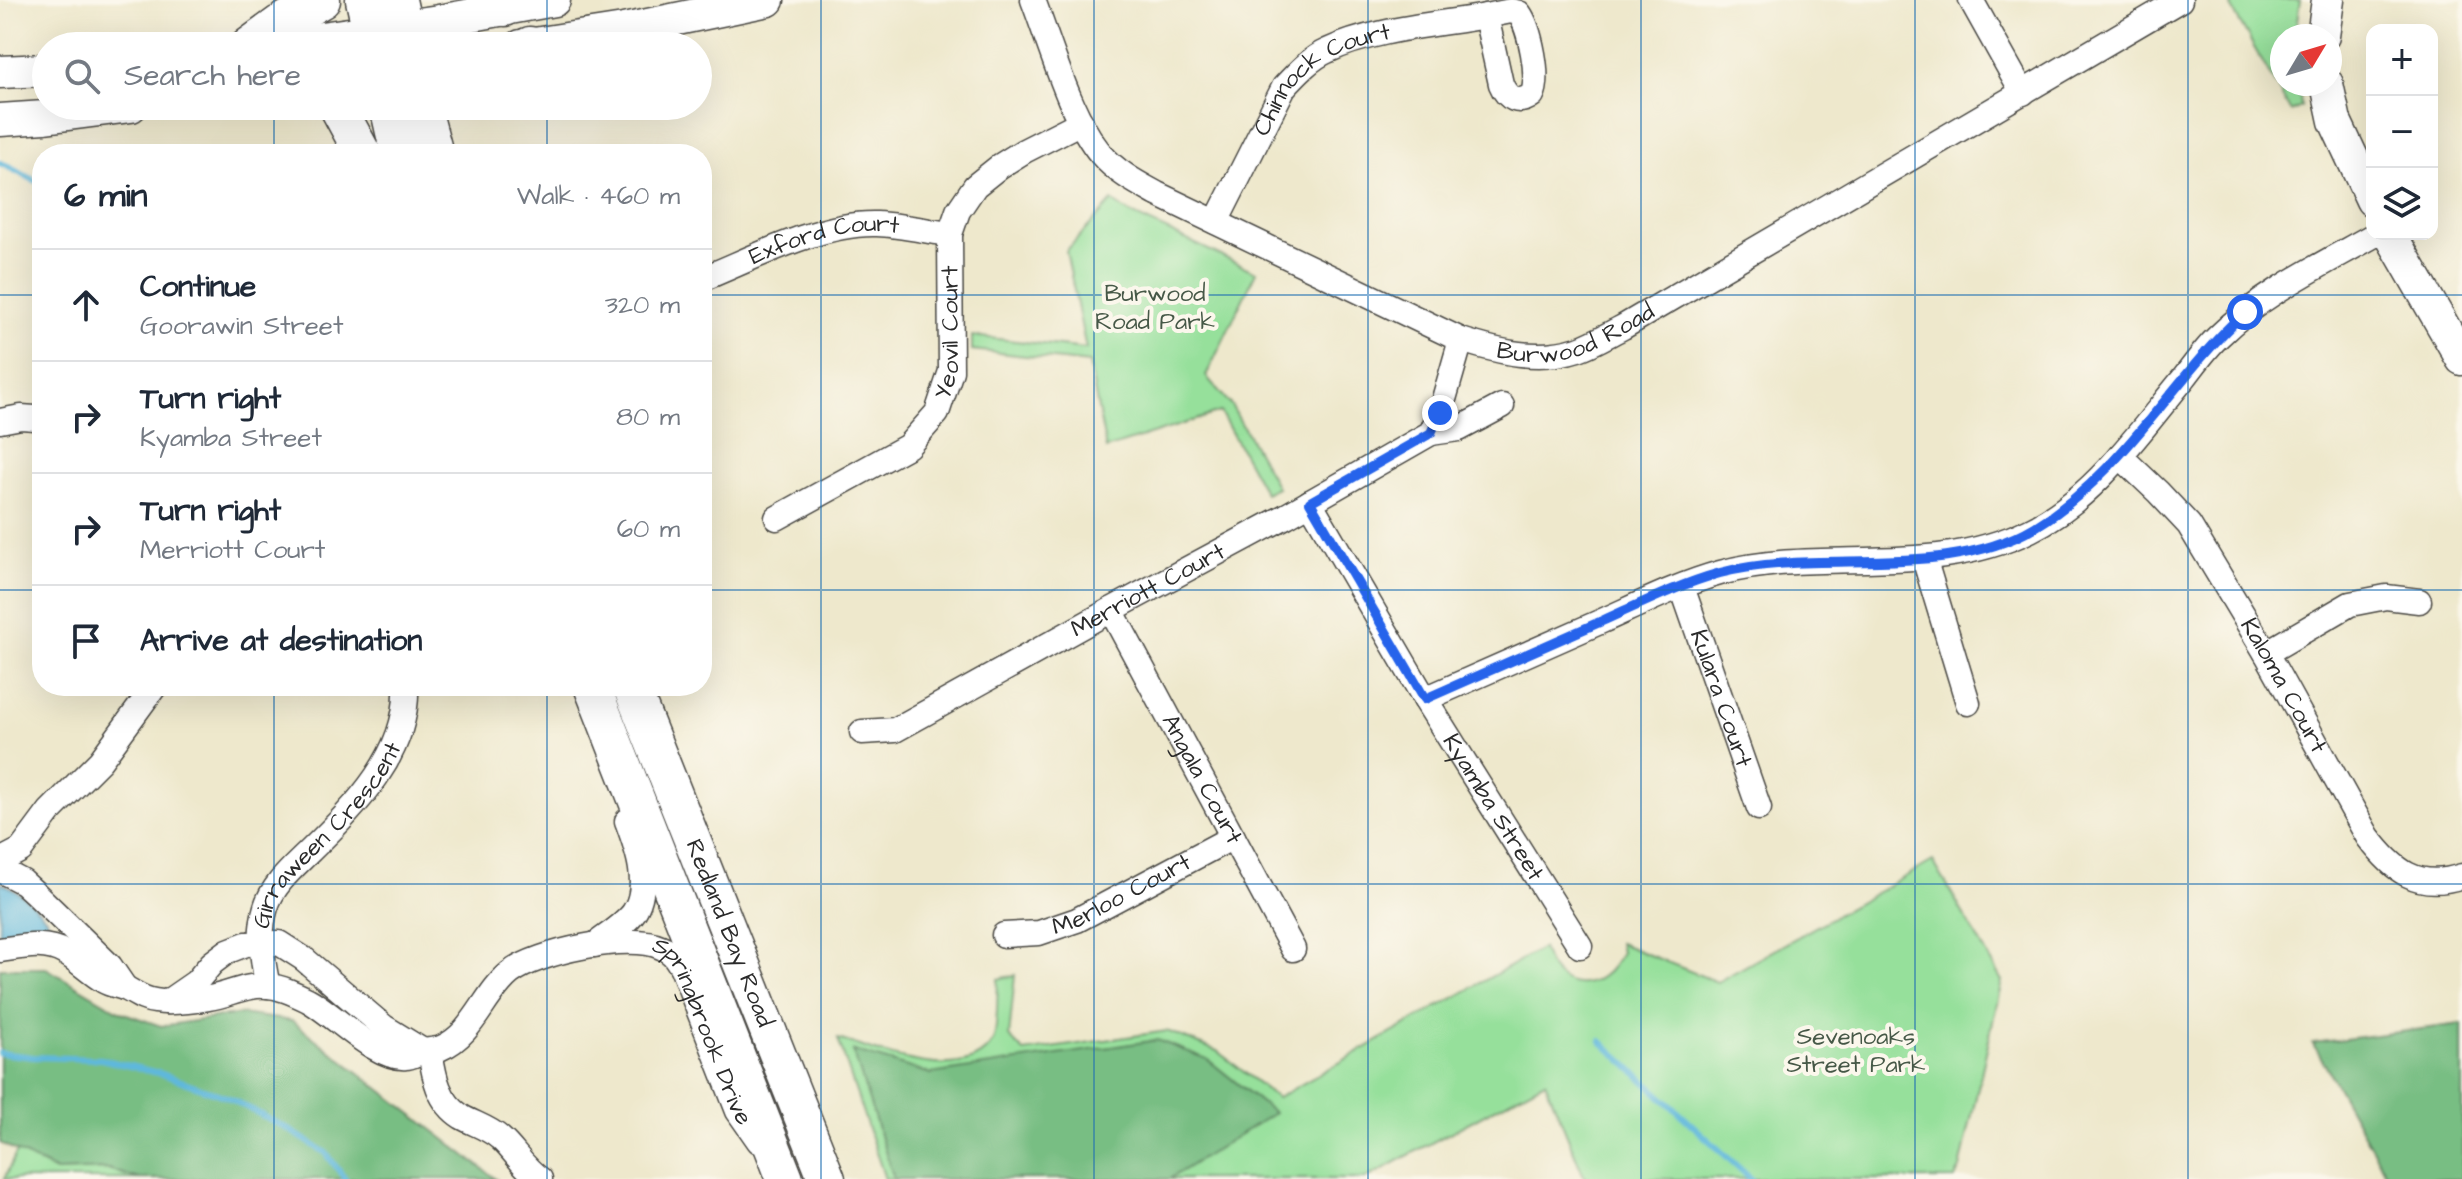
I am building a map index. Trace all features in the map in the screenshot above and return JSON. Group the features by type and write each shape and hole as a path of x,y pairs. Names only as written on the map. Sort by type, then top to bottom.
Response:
{"main road":[{"path":"268,32 322,0"},
{"path":"342,32 386,24 439,21 495,4 554,0"},
{"path":"612,32 768,0"},
{"path":"2325,24 2328,0"},
{"path":"0,72 32,71"},
{"path":"2330,96 2335,121 2366,187"},
{"path":"0,120 32,118"},
{"path":"345,120 358,144"},
{"path":"391,120 397,144"},
{"path":"2393,240 2462,359"},
{"name":"Redland Bay Road","path":"596,696 784,1175"},
{"name":"Redland Bay Road","path":"635,696 827,1179"}],"street":[{"name":"Burwood Road","path":"1033,0 1081,122 1101,155 1127,177 1461,340 1499,352 1537,356 1578,349 1623,327 2180,0"},
{"path":"1971,0 2023,93"},
{"name":"Chinnock Court","path":"1216,222 1284,87 1298,71 1324,52 1359,38 1486,16"},
{"name":"Yeovil Court","path":"777,518 908,446 937,413 951,371 950,234 958,211 975,186 1000,166 1081,122"},
{"name":"Exford Court","path":"712,275 842,227 877,224 950,234"},
{"path":"1425,699 1720,573 1760,566 1924,558 1987,548 2032,529 2070,504 2120,456 2217,338 2245,312 2302,275 2366,240"},
{"path":"1431,433 1440,413 1461,340"},
{"name":"Merriott Court","path":"862,732 895,730 1431,433 1459,429 1502,406"},
{"path":"0,421 32,418"},
{"name":"Kaloma Court","path":"2120,456 2189,525 2266,653 2368,837 2386,860 2402,874 2421,879 2450,880 2462,876"},
{"name":"Kyamba Street","path":"1310,502 1425,699 1580,946"},
{"path":"1924,558 1968,703"},
{"name":"Kulara Court","path":"1682,587 1759,808"},
{"path":"2266,653 2350,604 2386,597 2419,601"},
{"name":"Angala Court","path":"1111,610 1293,949"},
{"path":"23,882 11,856 100,761 148,696"},
{"name":"Girraween Crescent","path":"268,986 261,942 271,894 352,810 379,772 403,723 407,696"},
{"name":"Springbrook Drive","path":"578,696 641,864 642,884 636,909 595,945"},
{"name":"Merloo Court","path":"1004,935 1039,933 1077,920 1233,837"},
{"path":"0,870 23,882 110,966 125,988"},
{"name":"Springbrook Drive","path":"0,950 31,945 54,948 106,982 147,1000 166,1002 209,998 245,988 268,986 284,989 325,1010 350,1032 390,1055 406,1057 441,1048 463,1032 493,990 527,962 595,945 648,942 673,953 682,968 738,1111 784,1175"},
{"path":"166,1002 196,982 212,963 228,951 246,944 279,943 304,959 392,1033 427,1051 439,1091 447,1105 502,1140 526,1169 540,1179"}],"green space":[{"path":"2235,0 2300,0 2297,24 2270,24 2270,75 2231,7"},
{"path":"2282,96 2300,96 2301,107 2291,112"},
{"name":"Burwood Road Park","path":"1112,201 1129,213 1256,272 1206,376 1231,405 1277,487 1265,493 1220,412 1106,449 1089,363 972,350 972,336 1086,349 1066,251"},
{"name":"Sevenoaks Street Park","path":"1933,861 2002,981 1955,1179 1585,1179 1545,1081 1365,1179 885,1179 838,1039 921,1062 963,1062 980,1055 993,1041 998,979 1015,975 1009,1037 1024,1052 1167,1031 1217,1051 1277,1098 1542,948 1548,963 1567,982 1579,984 1602,977 1621,952 1619,943 1717,982"},
{"path":"0,968 46,968 121,1012 161,1026 241,1014 292,1021 496,1179 139,1179 108,1169 56,1171 0,1143"},
{"path":"2462,1024 2462,1179 2389,1179 2313,1043"},
{"path":"1157,1040 1207,1059 1274,1113 1169,1179 894,1179 853,1051 931,1074"},
{"path":"17,1151 55,1171 108,1169 139,1179 4,1179"}],"water":[{"path":"0,882 32,904 47,920 55,935 0,936"}],"waterway":[{"path":"0,163 32,179"},
{"path":"1601,1041 1751,1179"},
{"path":"0,1053 101,1059 162,1074 229,1098 326,1153 345,1179"}],"route":[{"path":"1440,413 1431,433 1310,502 1425,699 1640,604 1720,573 1760,566 1924,558 1987,548 2032,529 2070,504 2120,456 2217,338 2245,312"}]}
